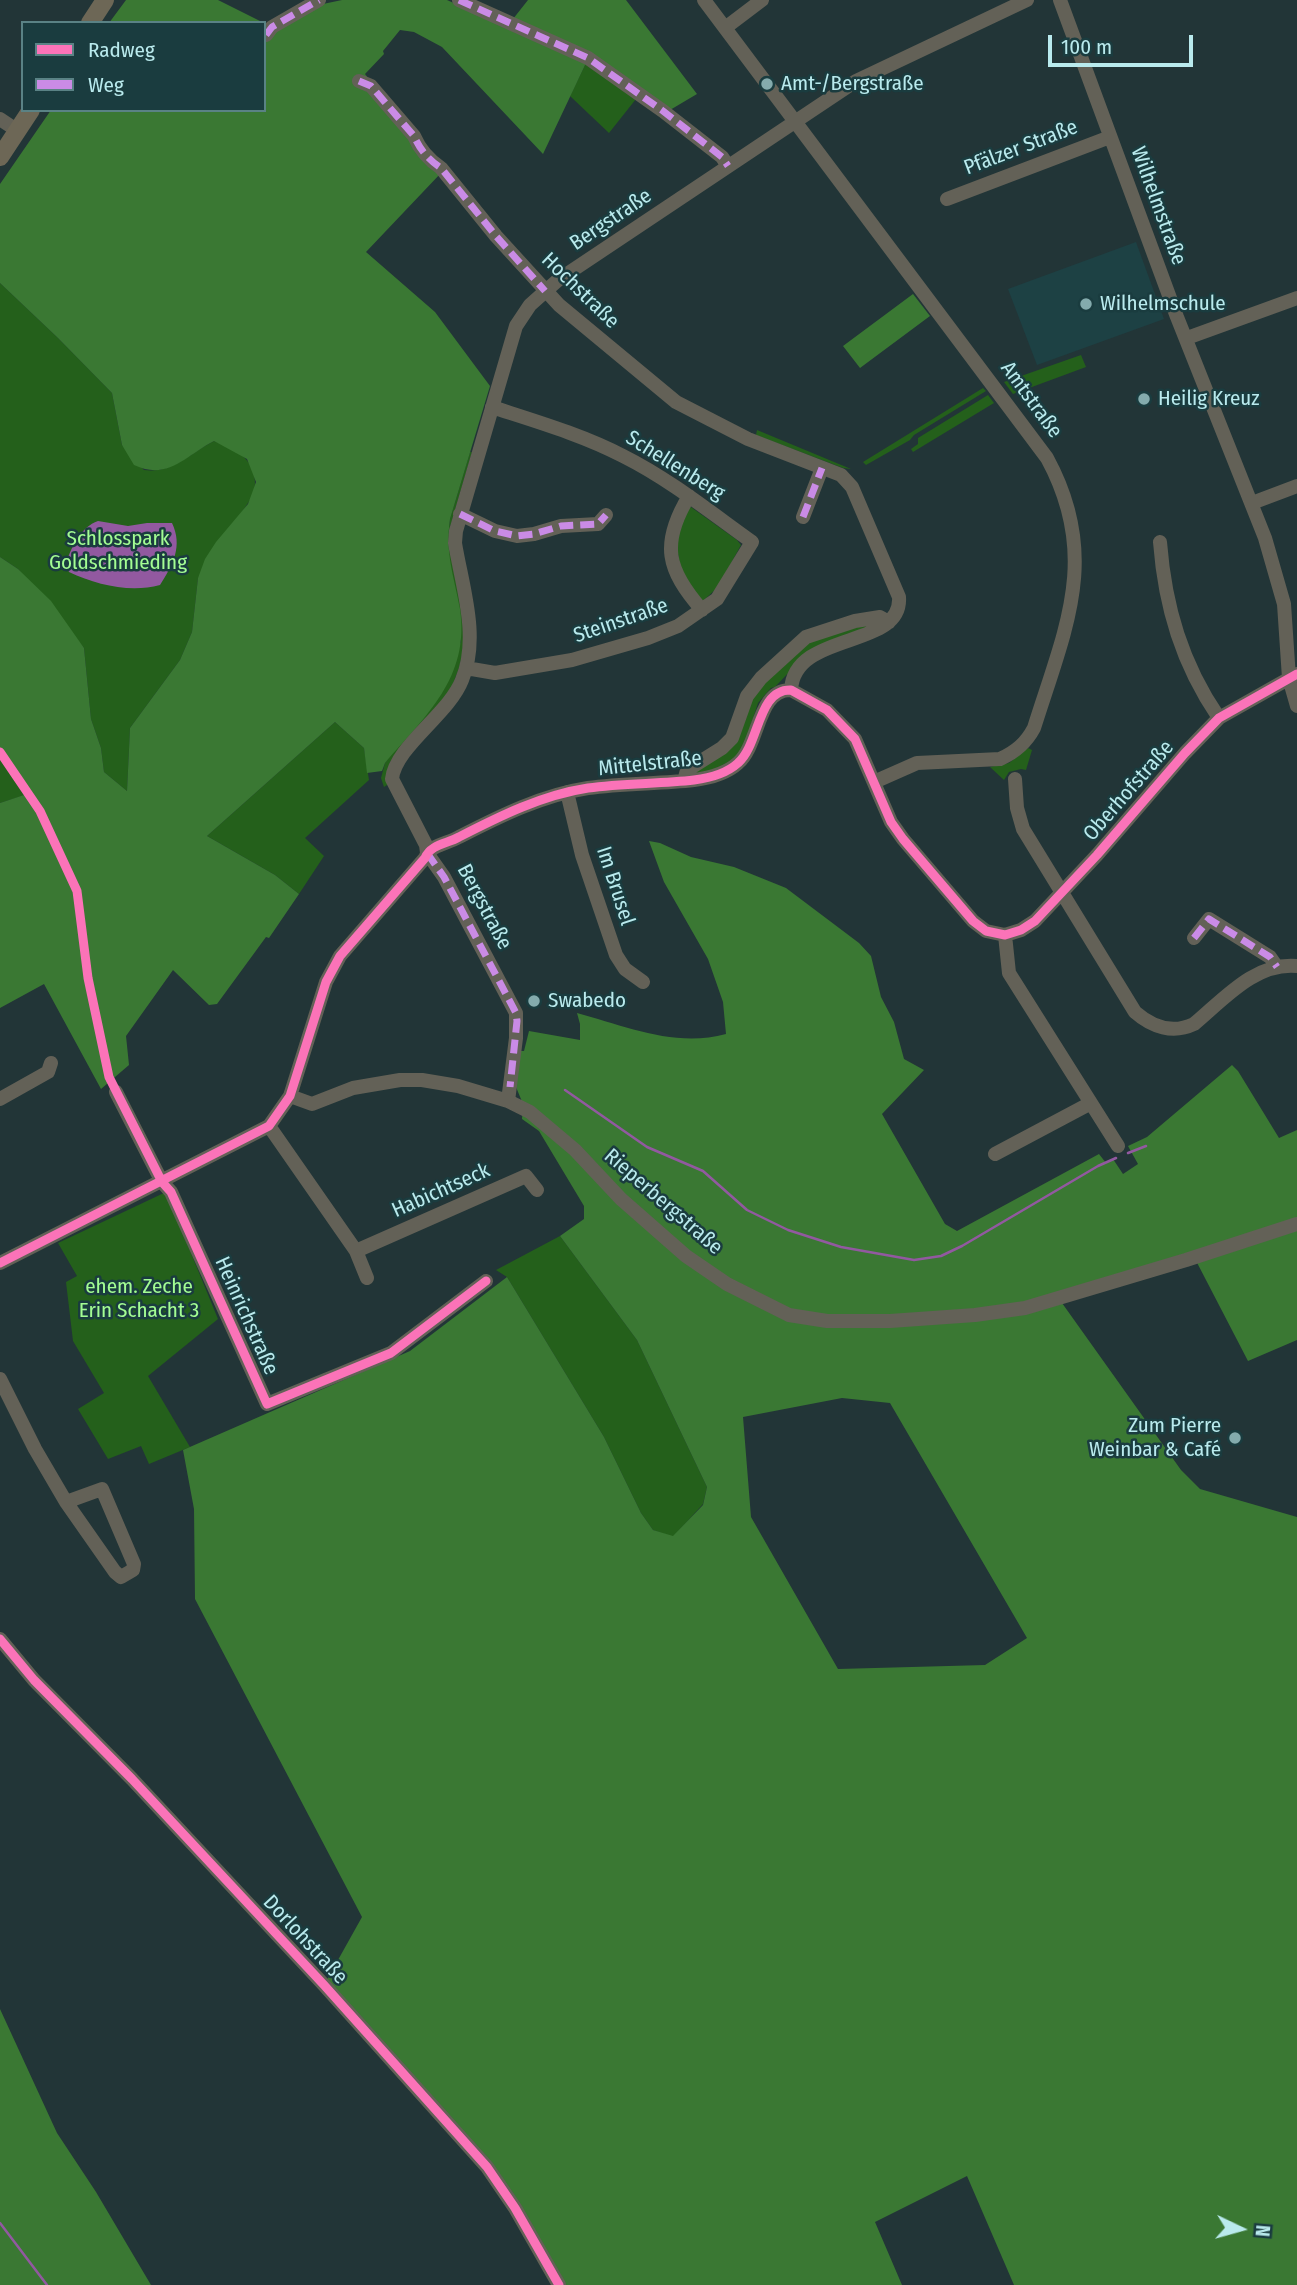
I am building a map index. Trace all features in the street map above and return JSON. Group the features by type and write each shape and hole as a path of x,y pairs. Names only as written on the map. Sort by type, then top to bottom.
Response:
{"main road":[{"path":"91,21 105,0"},
{"path":"0,158 30,112"}],"street":[{"path":"267,35 272,27 319,0"},
{"path":"459,0 477,4 588,58 682,126 722,157 728,166"},
{"name":"Amtstraße","path":"704,0 1046,458 1060,482 1066,500 1074,537 1074,589 1069,616 1034,728 1027,741 1000,759 917,763 874,782"},
{"path":"725,28 762,0"},
{"name":"Bergstraße","path":"509,1094 516,1013 444,877 427,853 426,845 394,786 393,772 398,761 451,700 467,668 470,630 455,543 460,514 516,326 530,305 545,291 856,81 1027,0"},
{"name":"Wilhelmstraße","path":"1060,0 1186,338 1265,538 1284,604 1297,706"},
{"name":"Hochstraße","path":"359,81 371,86 414,136 431,162 441,168 545,291 641,375 676,402 748,439 841,475 852,487 899,597 898,609 889,622"},
{"path":"0,119 18,131"},
{"name":"Pfälzer Straße","path":"947,199 1110,136"},
{"path":"1186,338 1297,298"},
{"name":"Schellenberg","path":"492,407 534,420 622,456 689,496 752,542"},
{"path":"803,517 822,468"},
{"path":"1252,503 1297,486"},
{"path":"689,496 676,522 671,548 672,559 678,580 702,610"},
{"path":"460,514 495,531 517,536 561,526 598,524 606,515"},
{"name":"Steinstraße","path":"467,668 495,673 572,660 648,638 678,625 717,599 752,542"},
{"path":"1160,542 1166,596 1179,643 1200,689 1219,718"},
{"name":"Mittelstraße","path":"684,781 687,770 722,748 732,738 747,696 761,678 806,637 855,621 880,617 889,622"},
{"path":"889,622 877,630 828,647 813,656 794,675 790,690 827,710 855,739 891,822 973,921 986,931 1005,935 1009,973 1118,1146"},
{"name":"Oberhofstraße","path":"1005,935 1021,930 1035,921 1185,752 1219,718 1293,676"},
{"name":"Mittelstraße","path":"290,1096 326,982 340,956 427,853 439,844 454,840 507,813 567,792 601,786 708,778 727,770 740,762 753,743 766,705 780,691 790,690"},
{"path":"1016,779 1017,808 1024,829 1135,1012 1148,1023 1166,1028 1184,1028 1194,1024 1249,978 1277,967 1297,966"},
{"name":"Im Brusel","path":"567,792 582,855 616,954 625,969 643,982"},
{"path":"1194,938 1209,919 1270,957 1277,967"},
{"path":"0,1099 48,1072 51,1063"},
{"name":"Rieperbergstraße","path":"290,1096 312,1104 353,1088 400,1080 422,1080 509,1094 575,1150 621,1199 686,1256 727,1284 789,1315 827,1321 951,1317 1025,1308 1186,1261 1297,1224"},
{"name":"Heinrichstraße","path":"116,1092 162,1182 171,1192 267,1404 391,1353 486,1281"},
{"path":"0,1263 269,1126 290,1096"},
{"path":"995,1154 1091,1103"},
{"path":"269,1126 356,1251 367,1278"},
{"name":"Habichtseck","path":"356,1251 526,1176 537,1190"},
{"path":"0,1379 35,1449 66,1502 114,1572 121,1577 134,1570 134,1564 102,1489 66,1502"},
{"name":"Dorlohstraße","path":"0,1639 34,1680 324,1985 487,2167 515,2208 559,2285"}],"shaded area":[{"name":"Wilhelmschule","path":"1136,242 1164,319 1037,365 1008,289"},
{"path":"98,521 128,526 172,523 177,540 175,555 160,585 125,588 91,581 69,572 66,564 74,545 87,528"}],"green space":[{"path":"126,0 218,0 260,21 110,21"},
{"path":"342,0 447,0 586,63 543,154 442,47 414,32 400,30 383,51 384,54 365,74 441,173 366,252 435,312 490,386 450,519 449,554 460,609 458,655 442,694 385,763 382,771 367,773 364,748 335,722 207,836 275,875 299,894 269,938 266,937 217,1004 209,1005 173,970 126,1036 129,1065 101,1089 44,984 0,1008 0,803 24,795 26,788 0,751 0,557 18,569 51,601 84,648 91,719 101,748 104,772 127,791 130,728 180,660 192,632 198,578 205,559 248,504 256,482 247,459 214,441 167,468 146,469 134,465 122,445 112,393 0,283 0,184 50,112 266,112 266,24 277,29 323,4"},
{"path":"528,0 626,0 697,94 670,110 513,19"},
{"path":"586,63 636,99 609,133 570,96"},
{"name":"Schlosspark Goldschmieding","path":"0,283 112,393 122,445 144,470 172,466 214,441 240,454 251,466 254,474 254,494 198,578 192,632 180,660 130,728 127,791 104,772 101,748 91,719 84,648 18,569 0,557"},
{"path":"913,294 930,316 860,368 843,346"},
{"path":"1081,355 1086,367 1013,394 1004,382"},
{"path":"983,388 986,391 910,440 866,465 863,462"},
{"path":"988,395 994,403 913,452 911,449 918,444 918,438"},
{"path":"757,430 851,469 756,435"},
{"path":"470,452 450,527 464,620 464,647 459,668 442,704 390,762 387,785 384,787 381,778 385,763 461,642 459,608 449,566 448,535 450,519"},
{"path":"688,505 741,545 718,587 704,600 699,600 682,579 676,540"},
{"path":"881,620 793,668 771,688 758,703 747,738 736,761 708,774 690,772 727,748 748,700 805,643"},
{"path":"335,722 364,748 369,780 305,838 324,856 299,894 275,875 207,836"},
{"path":"1028,748 1032,750 1026,770 1009,772 1004,780 990,767 1009,763"},
{"path":"0,751 26,788 25,795 0,803"},
{"path":"649,841 691,857 734,867 786,888 859,943 871,956 881,997 894,1022 904,1059 924,1070 882,1114 945,1224 957,1231 1099,1154 1106,1163 1113,1159 1123,1174 1138,1164 1128,1146 1147,1137 1232,1065 1279,1138 1297,1130 1297,1340 1248,1361 1192,1253 1062,1303 1181,1470 1200,1489 1297,1517 1297,2285 1014,2285 967,2176 875,2222 902,2285 559,2285 515,2208 324,1985 362,1917 195,1599 194,1509 183,1450 410,1351 507,1277 604,1437 641,1513 653,1530 673,1536 703,1505 707,1487 637,1340 560,1236 584,1219 584,1206 539,1131 522,1119 523,1104 516,1087 519,1051 524,1051 529,1031 580,1040 577,1013 669,1037 707,1038 726,1034 723,1002 708,959 664,882","holes":["842,1398 890,1403 1027,1638 985,1665 838,1669 751,1517 743,1417"]},
{"name":"ehem. Zeche Erin Schacht 3","path":"166,1192 218,1319 148,1376 190,1447 149,1464 141,1446 108,1459 78,1409 104,1393 73,1341 66,1282 77,1276 58,1243"},
{"path":"560,1236 637,1340 707,1487 703,1504 673,1537 653,1530 641,1513 604,1437 507,1277 496,1270"},
{"path":"0,2009 57,2133 96,2192 151,2285 0,2285"}],"waterway":[{"path":"565,1090 647,1147 703,1171 747,1210 788,1230 841,1247 914,1260 941,1256 962,1246 1116,1158"},
{"path":"1128,1153 1146,1146"},
{"path":"0,2223 47,2285"}],"marked path":[{"path":"266,35 272,27 319,0"},
{"path":"459,0 588,58 663,111 722,157 728,166"},
{"path":"359,81 371,86 414,136 425,154 441,168 545,291"},
{"path":"803,517 822,468"},
{"path":"460,514 495,531 517,536 561,526 598,524 606,515"},
{"path":"427,853 444,877 516,1013 510,1087"},
{"path":"1194,938 1209,919 1270,957 1277,967"}],"cycle path":[{"path":"0,1263 269,1126 290,1096 326,982 340,956 431,850 506,814 571,791 601,786 694,780 723,772 734,767 745,754 771,698 780,692 791,690 827,710 855,739 891,822 903,839 973,921 986,931 1005,935 1021,930 1035,921 1219,718 1297,674"},
{"path":"0,752 40,811 77,891 88,978 109,1077 162,1182 171,1192 267,1404 391,1353 486,1281"},
{"path":"0,1639 34,1680 132,1779 324,1985 487,2167 515,2208 559,2285"}],"place":[{"name":"Amt-/Bergstraße","path":"767,84"},
{"name":"Wilhelmschule","path":"1086,304"},
{"name":"Heilig Kreuz","path":"1144,399"},
{"name":"Swabedo","path":"534,1001"},
{"name":"Zum Pierre Weinbar & Café","path":"1235,1438"}]}
